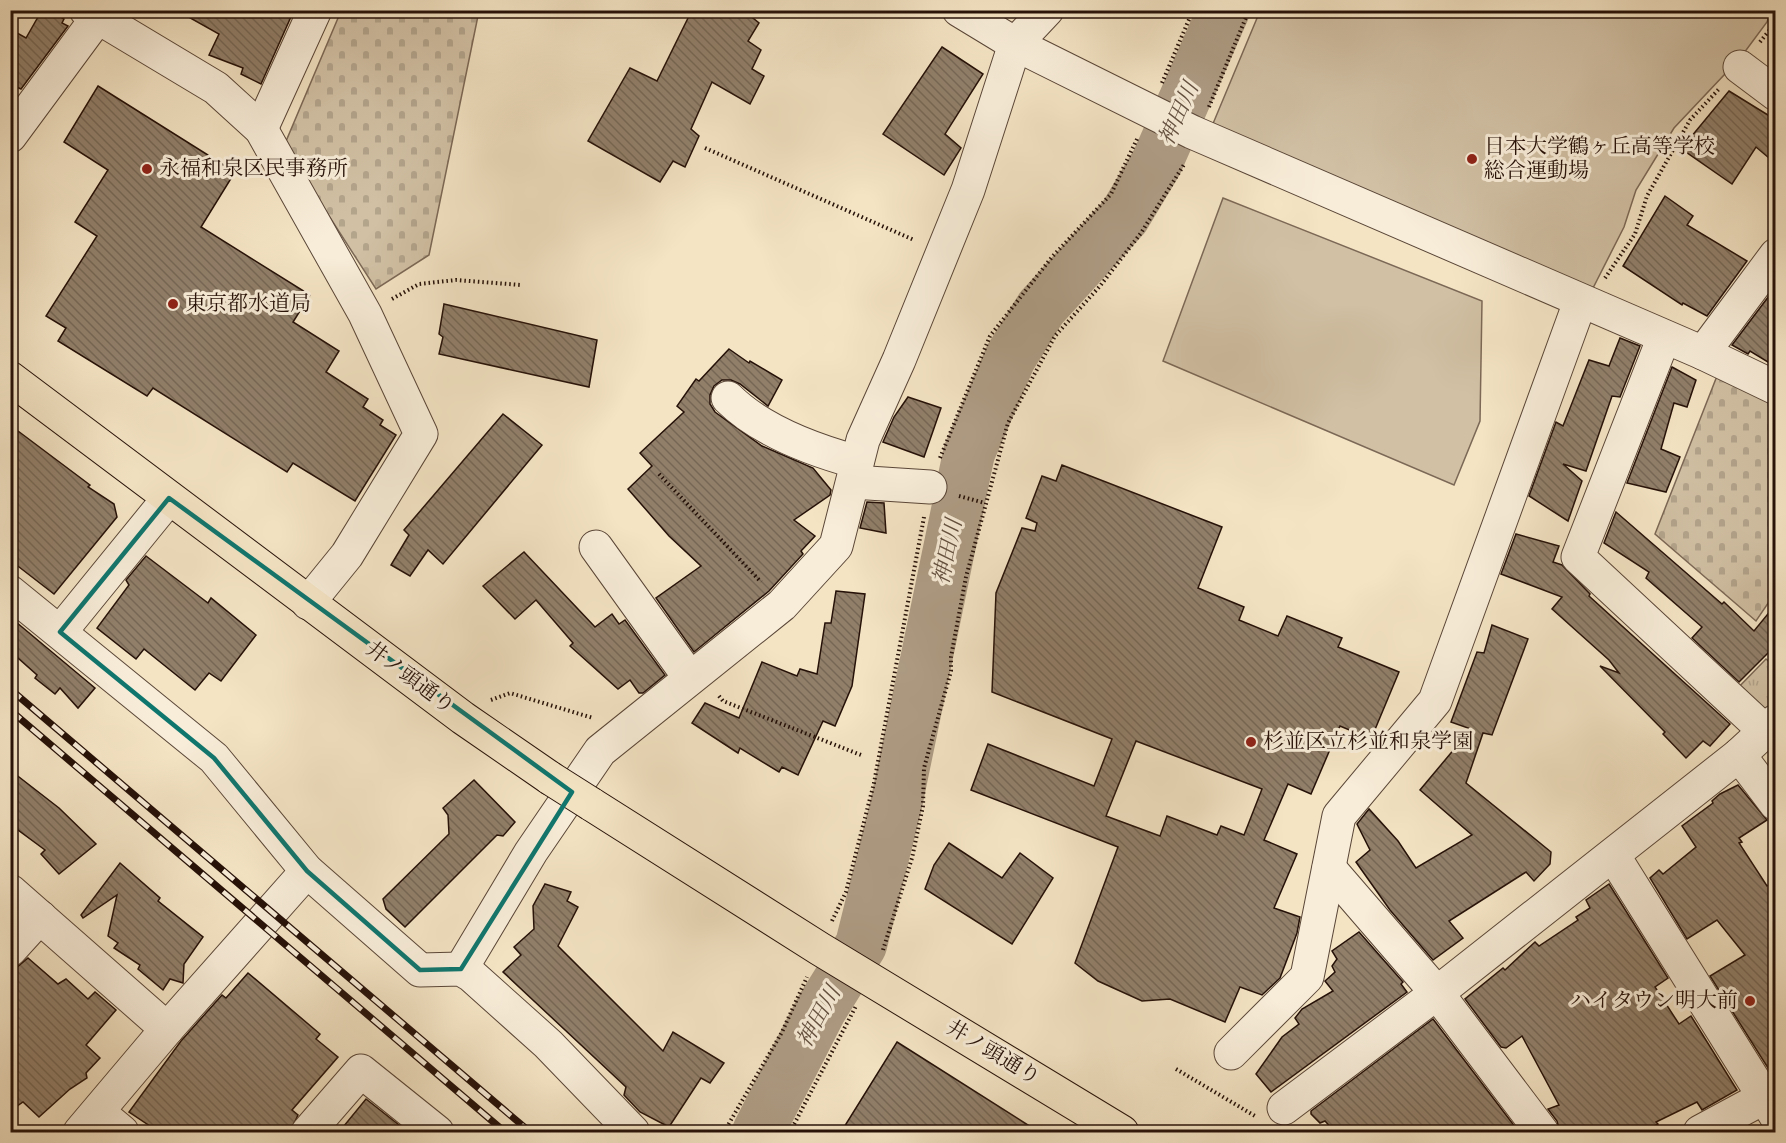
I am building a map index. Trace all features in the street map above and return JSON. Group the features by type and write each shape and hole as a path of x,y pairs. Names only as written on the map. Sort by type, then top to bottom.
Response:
{"main road":[{"name":"井ノ頭通り","path":"10,378 463,718 550,778 823,950 1122,1132"}],"street":[{"path":"261,129 315,10"},
{"path":"959,10 1015,44 1196,134 1585,304 1703,353 1776,388"},
{"path":"461,969 531,852 600,751 782,605 836,546 863,440 968,190 1015,44 1047,10"},
{"path":"10,136 96,13 216,88 261,129 365,314 422,434 347,555 308,603"},
{"path":"1740,67 1776,94"},
{"path":"1703,353 1776,255"},
{"path":"1231,1053 1307,977 1339,816 1435,701 1585,304"},
{"path":"1270,1112 1437,993 1739,755 1770,726 1578,557 1664,338"},
{"path":"728,398 745,415 826,454 855,472 930,487"},
{"path":"60,632 169,498"},
{"path":"596,547 696,674"},
{"path":"10,592 214,758 307,871 420,970 461,969 471,975 548,1044 633,1132"},
{"path":"1739,755 1776,804"},
{"path":"1613,855 1771,1102 1700,1132"},
{"path":"1329,868 1437,993 1542,1132"},
{"path":"100,1126 166,1029 307,871"},
{"path":"10,891 166,1029"},
{"path":"10,950 40,917"},
{"path":"308,1132 361,1071 437,1132"}],"path":[{"path":"724,1132 782,1032 823,950 846,892 874,783 930,487 951,427 990,336 1052,257 1111,194 1154,114 1193,10"},
{"path":"790,1132 867,977 912,858 923,806 924,768 951,670 951,657 966,577 1008,423 1055,336 1100,286 1141,233 1180,173 1249,10"},
{"path":"1585,304 1635,234 1647,196 1690,120 1740,67 1772,27 1776,18"},
{"path":"705,148 943,252"},
{"path":"365,314 419,284 456,280 521,285"},
{"path":"659,474 782,605"},
{"path":"977,501 985,503"},
{"path":"696,674 723,701 861,755"},
{"path":"488,701 510,693 603,721 622,732"},
{"path":"1176,1069 1270,1112"}],"highlighted area":[{"path":"169,498 572,792 461,969 420,970 307,871 214,758 60,632"}],"green space":[{"path":"341,11 479,11 429,255 376,289 284,146"},
{"name":"日本大学鶴ヶ丘高等学校 総合運動場","path":"1260,11 1771,11 1767,22 1741,57 1674,128 1636,190 1624,227 1592,290 1212,126"},
{"path":"1223,198 1482,301 1480,421 1454,485 1163,361"},
{"path":"1717,376 1775,400 1775,593 1756,621 1655,534"},
{"path":"1766,659 1775,667 1775,709 1765,719 1734,692"}],"building":[{"path":"42,10 49,10 64,19 62,23 68,26 21,89 10,84 10,29 26,38"},
{"path":"176,10 294,10 261,84 241,74 243,68 209,55 219,34"},
{"path":"692,10 743,10 759,23 748,41 761,50 752,69 764,76 750,104 712,82 691,129 699,136 685,167 673,161 660,182 588,141 630,68 657,81"},
{"path":"942,47 983,74 945,134 961,148 944,175 883,134"},
{"path":"98,86 235,172 201,227 310,295 293,322 339,351 326,372 368,399 363,407 383,420 380,425 396,435 355,501 293,463 287,472 153,388 147,396 58,341 66,328 46,316 97,236 75,222 108,170 64,142"},
{"path":"1729,91 1776,120 1776,164 1756,147 1732,184 1686,152 1686,143"},
{"path":"1665,196 1693,216 1687,225 1747,261 1707,316 1683,303 1682,305 1623,266"},
{"path":"1775,288 1776,367 1750,351 1748,354 1732,345"},
{"path":"444,304 597,340 589,387 439,354 443,337 439,334"},
{"path":"1620,338 1640,346 1620,397 1612,396 1586,471 1563,464 1582,481 1568,521 1529,496 1556,422 1563,426 1589,360 1609,366"},
{"path":"729,349 749,363 750,361 782,380 768,406 740,384 731,380 722,380 714,386 710,395 710,404 715,412 762,446 813,468 831,490 830,495 794,520 815,536 801,551 803,554 769,591 694,652 656,598 701,566 669,536 628,489 652,466 640,453 684,412 677,406 696,379 699,381"},
{"path":"1672,367 1696,380 1687,407 1674,403 1661,449 1680,457 1666,492 1627,483"},
{"path":"908,397 941,408 924,457 883,442 894,417"},
{"path":"503,414 542,445 443,564 428,550 410,576 391,565 409,535 404,530"},
{"path":"10,425 90,485 88,487 114,504 117,517 54,594 10,560"},
{"name":"杉並区立杉並和泉学園","path":"1062,465 1222,527 1198,588 1244,607 1239,620 1278,636 1287,616 1342,638 1338,647 1399,672 1371,739 1340,726 1311,794 1288,784 1264,840 1297,854 1274,908 1300,917 1297,933 1280,978 1262,995 1240,987 1225,1022 1170,999 1142,1001 1098,981 1075,963 1118,847 971,790 988,744 1094,786 1112,739 992,692 996,593 1022,528 1035,531 1037,523 1026,518 1042,476 1056,481","holes":["1136,741 1262,789 1244,835 1221,826 1217,835 1167,816 1160,836 1106,816"]},
{"path":"867,502 884,503 886,533 860,528"},
{"path":"1616,512 1722,604 1724,602 1754,631 1776,604 1776,645 1739,682 1692,638 1702,627 1646,578 1649,572 1604,543"},
{"path":"1516,534 1559,546 1553,562 1562,565 1590,594 1589,596 1730,724 1710,746 1703,741 1686,758 1663,734 1665,732 1600,666 1619,673 1609,660 1552,609 1562,597 1501,574"},
{"path":"524,552 595,627 612,614 619,624 625,620 665,675 643,693 639,693 630,680 618,689 570,646 573,643 536,600 515,619 483,586"},
{"path":"146,556 208,603 211,598 256,635 221,681 209,673 195,690 144,649 136,659 97,628 129,585 126,580"},
{"path":"836,591 865,594 852,686 835,726 823,721 798,775 782,767 779,772 740,748 738,753 692,723 705,703 739,718 762,662 797,676 800,669 817,674 825,623 831,623"},
{"path":"10,617 95,688 78,708 60,688 55,694 35,678 37,675 10,651"},
{"path":"1492,625 1528,639 1492,735 1483,733 1466,783 1551,852 1550,864 1534,881 1526,872 1449,921 1463,938 1433,960 1390,910 1356,862 1370,850 1357,824 1369,809 1398,841 1416,868 1472,835 1420,790 1471,729 1451,722 1477,652 1484,653"},
{"path":"10,770 59,808 96,844 59,874 41,854 45,850 10,824"},
{"path":"474,780 515,822 503,836 497,835 405,927 386,909 383,899 449,834 448,815 443,808"},
{"path":"1738,785 1767,820 1739,838 1742,842 1739,843 1767,886 1776,880 1776,1062 1768,1068 1710,976 1745,955 1717,920 1687,939 1650,878 1659,870 1663,874 1696,847 1682,826 1713,803 1712,801 1720,794"},
{"path":"949,843 1002,878 1020,853 1053,878 1012,944 925,889 934,865"},
{"path":"120,863 160,898 158,901 203,937 184,964 183,983 170,979 163,990 138,969 140,965 114,948 118,943 108,936 117,895 83,918 81,915"},
{"path":"545,884 571,892 567,901 578,907 558,946 663,1051 673,1032 724,1063 710,1083 701,1078 669,1127 640,1112 624,1095 626,1087 503,972 521,955 514,947 534,929 533,906"},
{"path":"1609,884 1668,978 1655,987 1679,1024 1691,1016 1737,1090 1702,1110 1697,1102 1656,1122 1658,1124 1644,1132 1560,1132 1557,1121 1548,1109 1559,1105 1522,1036 1506,1048 1501,1047 1465,999 1503,968 1505,970 1535,942 1539,946 1578,920 1576,917 1590,908 1586,900"},
{"path":"1359,932 1403,982 1401,984 1407,992 1271,1092 1256,1074 1282,1037 1299,1024 1295,1018 1302,1009 1333,991 1325,981 1335,972 1332,966 1337,959 1332,951"},
{"path":"28,958 58,984 66,979 88,999 95,992 116,1010 86,1045 100,1058 86,1073 87,1078 70,1089 39,1117 23,1102 10,1111 10,968 16,968"},
{"path":"248,973 320,1034 316,1039 338,1057 292,1110 298,1115 290,1132 159,1132 129,1112 181,1041 222,995 226,998"},
{"path":"1433,1019 1519,1132 1335,1132 1325,1121 1320,1123 1311,1114 1311,1111"},
{"path":"897,1042 1039,1132 841,1132"},
{"path":"366,1099 408,1132 339,1132"}],"waterway":[{"name":"神田川","path":"758,1132 821,1009 861,945 896,805 969,453 1010,358 1041,308 1124,217 1157,162 1224,10"}],"railway":[{"path":"10,689 530,1132"},
{"path":"10,710 505,1132"}],"place":[{"name":"日本大学鶴ヶ丘高等学校 総合運動場","path":"1472,159"},
{"name":"永福和泉区民事務所","path":"147,169"},
{"name":"東京都水道局","path":"173,304"},
{"name":"杉並区立杉並和泉学園","path":"1251,742"},
{"name":"ハイタウン明大前","path":"1750,1001"}]}
